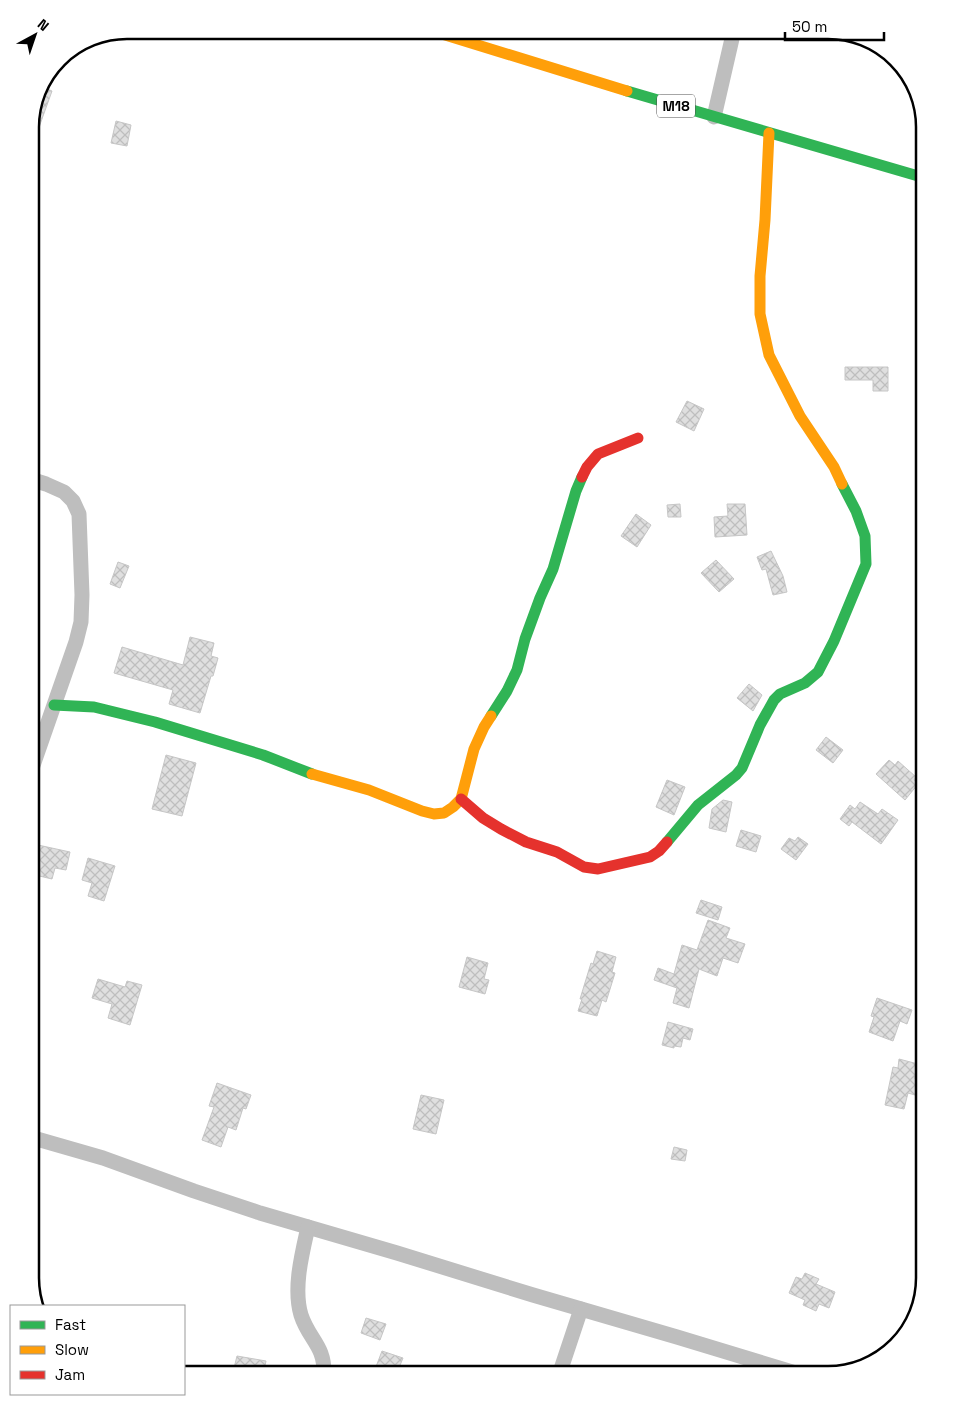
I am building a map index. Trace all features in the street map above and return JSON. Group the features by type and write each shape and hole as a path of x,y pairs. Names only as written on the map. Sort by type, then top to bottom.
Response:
{"street":[{"name":"M18","path":"458,39 714,118 916,175"},
{"path":"714,118 732,39"},
{"path":"461,799 483,818 501,829 526,842 557,852 584,867 598,869 650,857 659,851 708,796 736,775 742,768 760,725 774,700 780,694 805,683 818,672 834,641 866,564 864,536 856,511 834,467 800,416 769,355 760,314 760,276 770,133"},
{"path":"54,704 94,707 155,722 263,755 303,771 369,790 422,811 434,814 444,813 461,799 484,727 507,691 517,670 525,639 553,569 576,491 587,467 598,454 638,438"},
{"path":"39,482 64,492 73,501 79,514 82,596 81,622 76,642 39,748"},
{"path":"39,1140 103,1158 194,1192 260,1213 772,1366"},
{"path":"308,1227 300,1262 298,1299 300,1313 321,1352 325,1366"},
{"path":"562,1366 581,1309"}],"building":[{"path":"47,89 52,91 39,127 45,93"},
{"path":"116,121 131,125 127,146 111,143"},
{"path":"845,367 888,367 888,391 873,391 873,380 845,380"},
{"path":"687,401 704,409 694,431 676,422"},
{"path":"680,504 681,517 668,517 667,505"},
{"path":"727,504 745,504 747,535 715,537 714,517 728,516"},
{"path":"636,514 651,525 637,547 621,536"},
{"path":"771,551 783,576 787,592 773,595 766,569 762,570 757,557"},
{"path":"716,560 734,579 719,592 701,573"},
{"path":"118,562 129,566 120,588 110,584"},
{"path":"190,637 214,643 211,656 218,658 200,713 169,704 173,690 114,673 122,647 183,665"},
{"path":"749,684 762,695 753,711 737,698"},
{"path":"826,737 843,750 833,763 816,750"},
{"path":"166,755 196,763 182,816 152,809"},
{"path":"889,760 895,765 898,761 916,777 914,780 916,786 905,800 876,774"},
{"path":"667,780 685,787 674,815 656,807"},
{"path":"723,800 732,802 726,832 709,828 712,809"},
{"path":"860,802 878,814 882,809 898,820 881,844 852,822 849,826 840,819 850,805 855,809"},
{"path":"741,830 761,836 756,852 736,846"},
{"path":"798,837 808,844 796,860 781,849 789,838 795,841"},
{"path":"39,845 70,852 66,870 55,868 52,879 39,876"},
{"path":"88,858 115,866 104,901 88,896 92,883 82,880"},
{"path":"701,900 722,907 718,920 696,913"},
{"path":"708,920 730,928 726,938 745,944 738,963 723,958 717,976 699,969 689,1008 673,1003 677,988 654,980 658,968 674,974 682,945 697,950"},
{"path":"597,951 616,957 612,972 615,973 606,1002 602,1000 597,1016 578,1011 591,963 593,964"},
{"path":"467,957 488,963 484,979 489,980 485,994 459,987"},
{"path":"98,979 125,987 127,981 142,985 130,1025 108,1018 112,1004 92,998"},
{"path":"877,998 912,1010 907,1024 900,1021 893,1041 869,1032 874,1017 871,1016"},
{"path":"668,1022 693,1029 690,1040 683,1038 681,1047 674,1046 674,1048 662,1045"},
{"path":"899,1059 916,1063 914,1078 916,1078 915,1095 908,1093 904,1109 885,1105 893,1067 898,1068"},
{"path":"217,1083 251,1095 246,1109 243,1108 236,1130 228,1127 221,1147 202,1140 214,1107 209,1106"},
{"path":"421,1095 444,1100 436,1134 413,1129"},
{"path":"674,1147 687,1150 685,1161 671,1159"},
{"path":"805,1273 819,1279 816,1284 835,1292 829,1308 819,1304 816,1311 803,1305 805,1300 789,1293 796,1277 802,1279"},
{"path":"366,1318 386,1324 380,1340 361,1333"},
{"path":"382,1351 403,1358 400,1366 376,1366"},
{"path":"237,1356 266,1361 265,1366 234,1366"}],"traffic: fast":[{"path":"627,91 916,175"},
{"path":"491,716 507,691 517,670 525,639 553,569 576,491 582,477"},
{"path":"667,842 698,805 742,768 760,725 774,700 780,694 805,683 818,672 834,641 866,564 865,536 856,511 842,484"},
{"path":"54,705 94,707 155,722 263,755 312,774"}],"traffic: slow":[{"path":"458,39 627,91"},
{"path":"769,133 760,276 760,314 769,355 800,416 834,467 842,484"},
{"path":"312,774 369,790 422,811 434,814 444,813 461,799 474,749 491,716"}],"traffic: jam":[{"path":"582,477 587,467 598,454 638,438"},
{"path":"461,799 483,818 501,829 526,842 557,852 584,867 598,869 650,857 667,842"}]}
